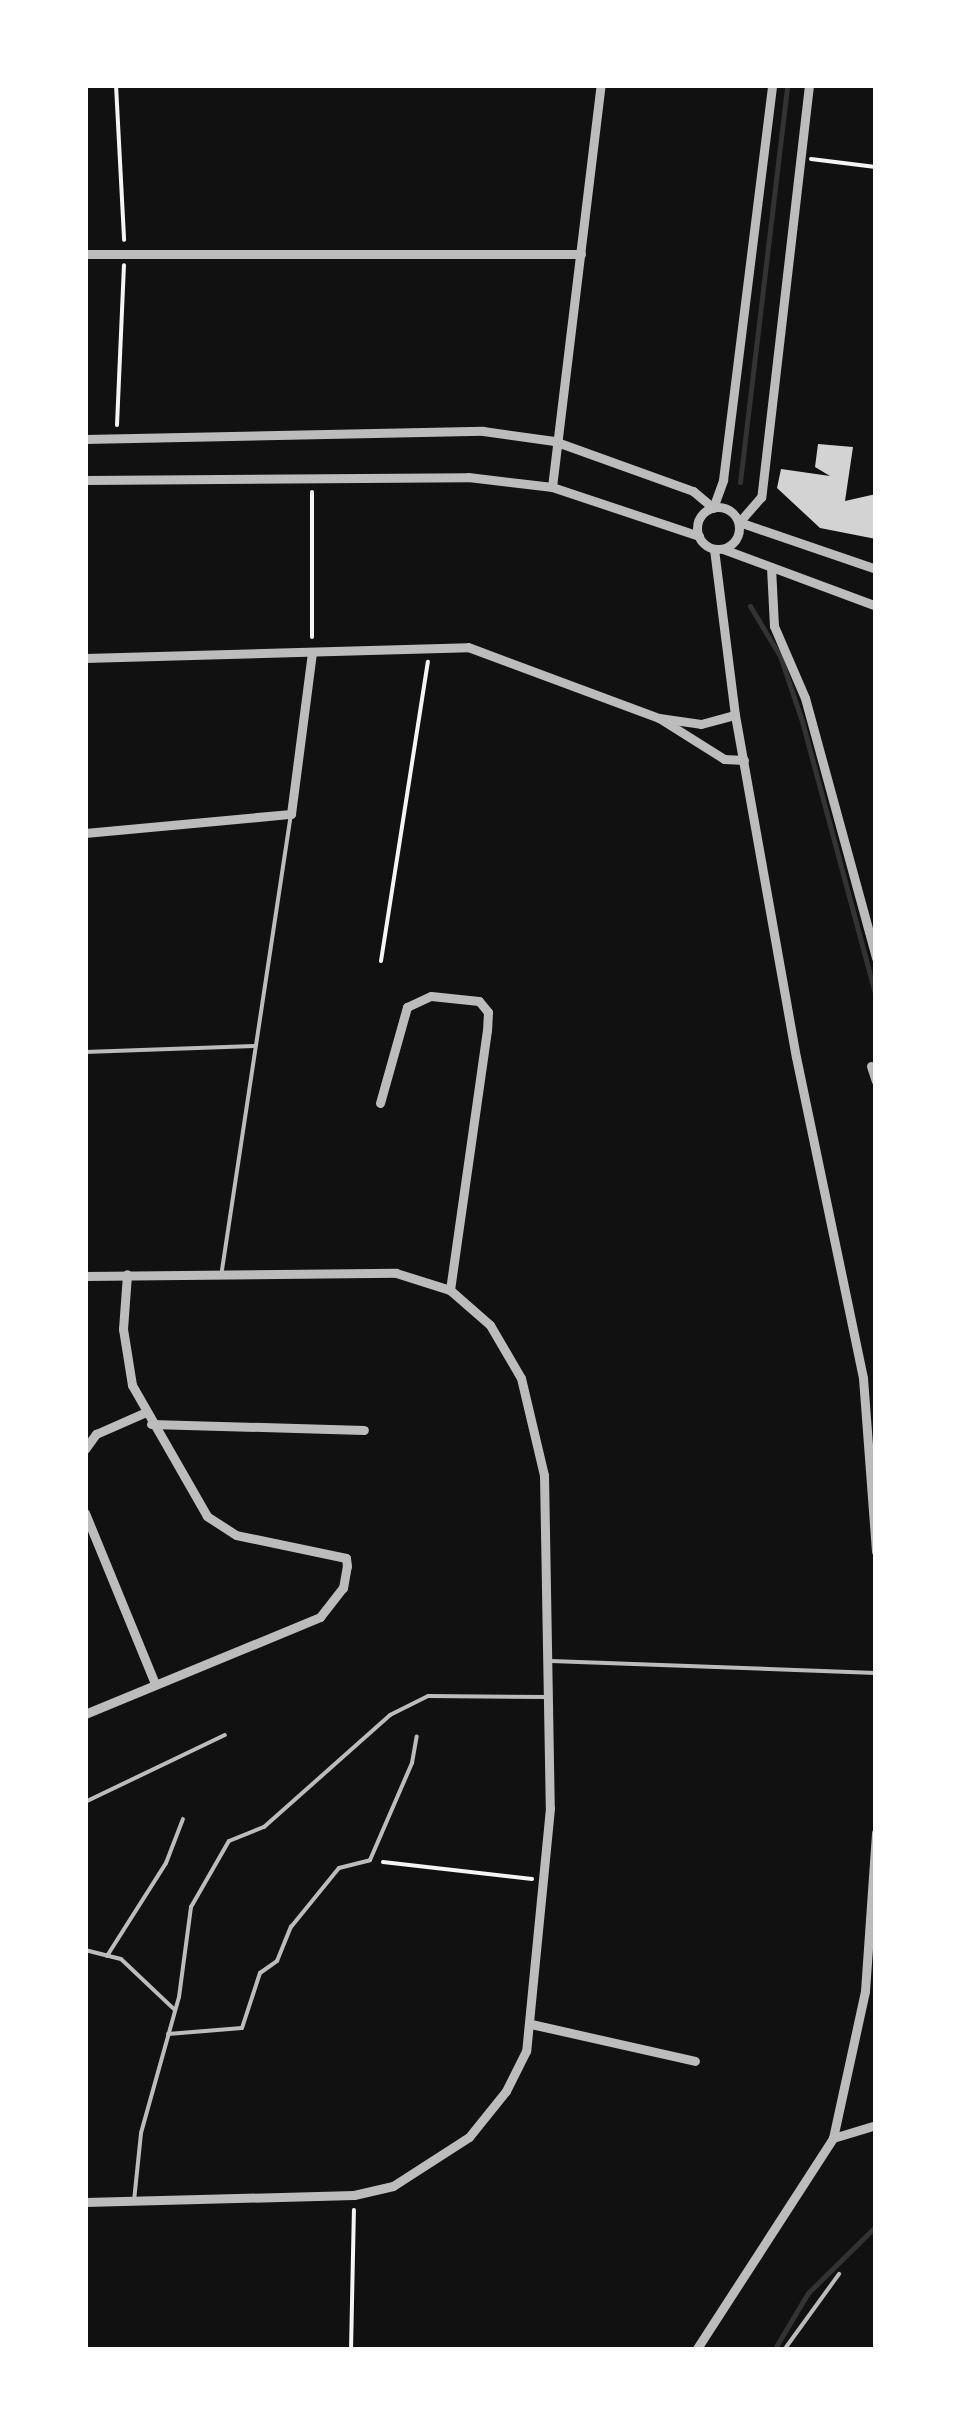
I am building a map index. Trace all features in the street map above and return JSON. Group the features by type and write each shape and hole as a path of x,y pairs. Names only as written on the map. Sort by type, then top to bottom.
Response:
{"street":[{"path":"552,486 554,441 601,85"},
{"path":"698,536 699,519 713,508 723,480 772,85"},
{"path":"718,549 734,542 739,522 761,497 809,85"},
{"path":"85,254 581,254"},
{"path":"85,439 424,429 554,441 693,491 713,508 730,511 739,522 876,570"},
{"path":"85,480 468,476 552,486 698,536 718,549 876,606"},
{"path":"718,549 735,715 796,1057 864,1378 876,1552"},
{"path":"771,566 774,626 805,698 876,958"},
{"path":"85,658 468,648 659,718 701,724 735,715"},
{"path":"85,833 291,814 312,652"},
{"path":"659,718 724,759 744,760"},
{"path":"380,1103 407,1007 432,996 478,1001 488,1012 487,1030 450,1290"},
{"path":"871,1066 876,1081"},
{"path":"85,1276 222,1270 396,1273 450,1290 503,1344 535,1423 544,1475 548,1661 547,1880 532,2024 506,2091 469,2137 393,2186 354,2195 85,2202"},
{"path":"85,1714 320,1617 343,1588 346,1558 262,1544 218,1525 183,1481 151,1424 125,1357 127,1274"},
{"path":"85,1449 96,1434 146,1412"},
{"path":"151,1424 364,1430"},
{"path":"85,1513 155,1684"},
{"path":"696,2350 833,2138 865,1992 876,1832"},
{"path":"532,2024 695,2061"},
{"path":"833,2138 876,2126"}],"lane":[{"path":"222,1270 291,814"},
{"path":"85,1052 254,1046"},
{"path":"548,1661 876,1673"},
{"path":"134,2202 142,2133 179,1997 191,1907 229,1841 264,1827 390,1715 428,1696 548,1697"},
{"path":"85,1802 225,1735"},
{"path":"168,2034 242,2028 260,1973 277,1961 291,1928 340,1868 370,1860 412,1763 418,1736"},
{"path":"107,1956 166,1864 184,1819"},
{"path":"85,1950 121,1960 175,2010"},
{"path":"784,2350 838,2274"}],"path":[{"path":"116,85 124,254 117,438"},
{"path":"801,157 876,166"},
{"path":"312,476 312,652"},
{"path":"381,960 430,648"},
{"path":"370,1860 436,1873 547,1880"},
{"path":"350,2350 354,2195"}],"building":[{"path":"818,444 853,447 845,501 876,494 876,539 820,528 777,488 781,469 830,476 815,467"}],"waterway":[{"path":"740,482 787,85"},
{"path":"750,606 780,656 802,721 876,998"},
{"path":"774,2350 808,2293 876,2226"}]}
